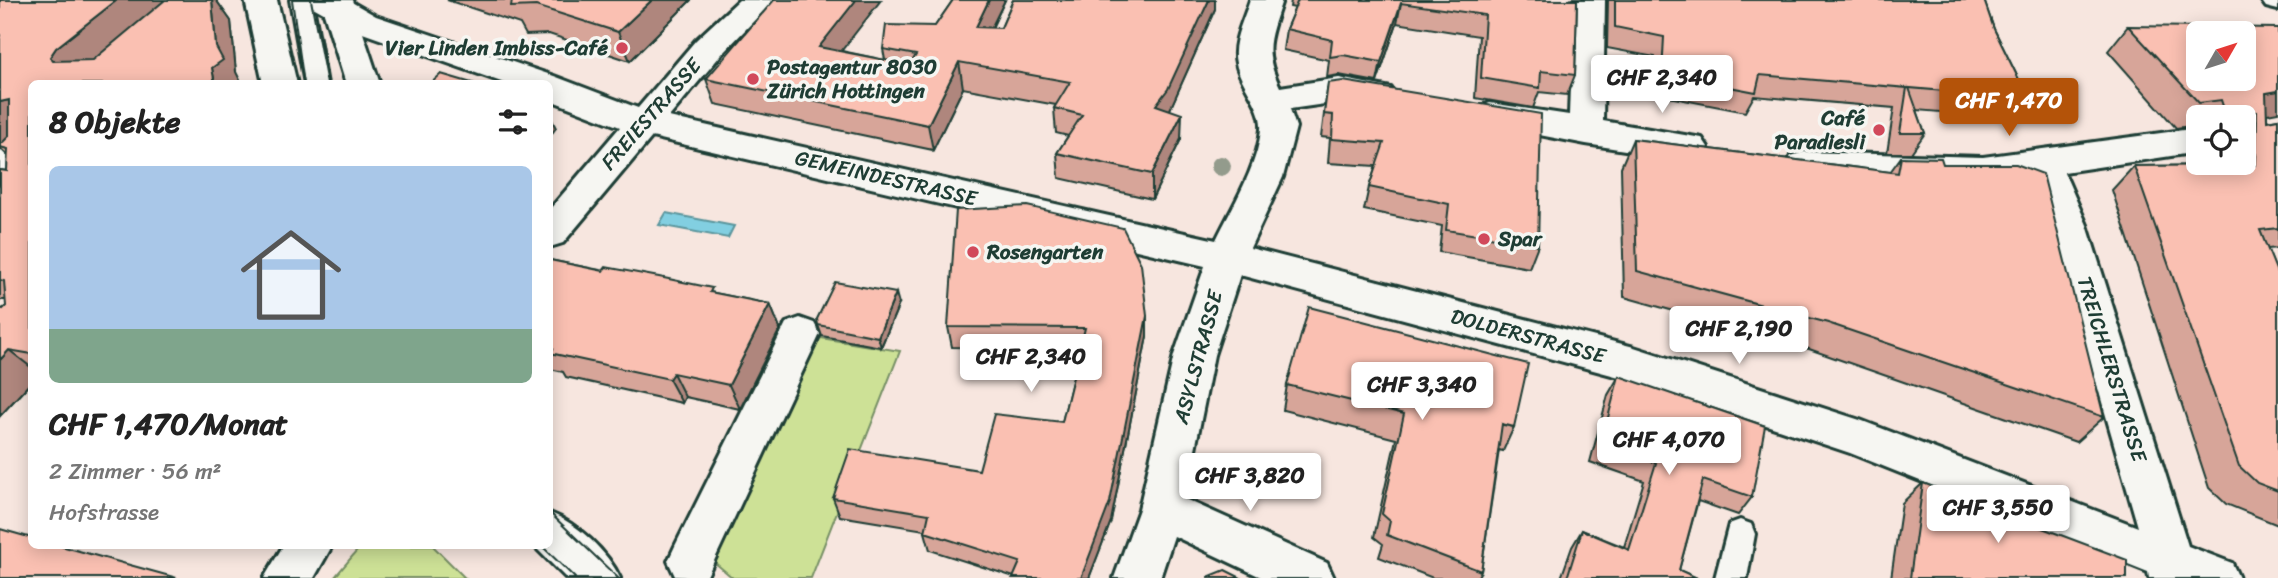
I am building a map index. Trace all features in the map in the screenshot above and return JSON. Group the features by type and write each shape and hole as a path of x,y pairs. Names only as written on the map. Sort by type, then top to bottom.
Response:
{"street":[{"path":"261,0 279,80"},
{"name":"FREIESTRASSE","path":"553,229 708,48 758,0"},
{"name":"ASYLSTRASSE","path":"1137,578 1161,509 1194,355 1227,257 1265,177 1279,127 1270,100 1252,63 1253,39 1266,0"},
{"path":"1586,132 1589,0"},
{"path":"332,2 361,80"},
{"path":"332,2 365,23 530,80"},
{"name":"GEMEINDESTRASSE","path":"553,88 643,123 1227,257"},
{"path":"1270,100 1339,90 1415,102"},
{"path":"1454,109 1586,132 1726,152"},
{"path":"1774,160 1850,168 1983,170 2186,142"},
{"path":"7,177 28,146"},
{"name":"TREICHLERSTRASSE","path":"2042,163 2069,225 2170,568"},
{"name":"DOLDERSTRASSE","path":"1227,257 1634,364 1860,438 2170,568 2216,578"},
{"path":"691,561 800,334"},
{"path":"1161,509 1311,578"},
{"path":"553,536 597,578"},
{"path":"287,578 308,549"}],"lane":[{"path":"302,0 315,80"},
{"path":"1731,578 1740,534"}],"green space":[{"path":"815,337 900,351 811,578 733,578 708,557"},
{"path":"358,549 436,549 465,578 334,578"}],"water":[{"path":"666,213 734,226 728,238 659,225"}],"building":[{"path":"0,0 117,0 56,48 50,57 53,61 93,60 165,0 212,0 216,47 223,60 212,68 214,80 28,80 28,353 9,350 0,360 0,308 6,306 4,281 0,280 0,170 7,171 8,149 0,145 9,136 9,100 0,102"},
{"path":"512,0 652,0 618,32 536,6 511,7"},
{"path":"774,0 856,0 819,47 910,65 916,55 883,49 886,25 935,26 953,0 989,0 976,27 1001,28 1013,0 1209,0 1168,89 1156,105 1182,114 1152,174 1057,153 1082,115 1054,108 1070,82 959,62 928,125 706,79"},
{"path":"1298,0 1577,0 1575,75 1541,71 1540,88 1481,78 1485,15 1401,3 1381,62 1343,55 1330,57 1332,40 1286,29"},
{"path":"1615,0 1984,0 1994,29 2028,98 1909,88 1925,133 1900,133 1907,88 1760,75 1756,92 1662,74 1664,37 1615,27"},
{"path":"2128,26 2186,27 2186,89"},
{"path":"2256,28 2278,28 2278,91 2266,93 2267,121 2278,119 2278,228 2260,230 2278,275 2278,491 2257,483 2239,466 2134,166 2186,166 2186,175 2256,175 2256,105 2223,105 2221,100 2199,103 2188,91 2256,91"},
{"path":"441,74 461,80 434,80"},
{"path":"1343,81 1541,114 1538,245 1446,230 1449,204 1369,187 1384,143 1332,139 1333,115 1324,114 1328,83"},
{"path":"1633,139 1898,173 1901,157 1941,158 1943,164 2016,164 2043,174 2104,417 1828,323 1637,271"},
{"path":"1027,206 1123,228 1141,264 1147,316 1110,502 1081,578 1013,578 1020,562 925,532 929,514 833,498 850,449 979,470 994,414 1062,422 1085,328 948,327 956,210"},
{"path":"553,261 603,271 606,267 659,277 712,288 710,292 770,304 729,385 673,373 669,379 553,354"},
{"path":"835,282 896,293 878,337 818,325 817,319"},
{"path":"1309,307 1528,364 1514,427 1502,424 1481,571 1387,535 1390,521 1382,514 1404,414 1287,385"},
{"path":"1619,376 1765,426 1752,497 1703,480 1679,570 1697,578 1567,578 1582,530 1629,550 1656,463 1601,444"},
{"path":"1923,483 2127,560 2127,578 1910,578"},
{"path":"0,529 28,537 28,549 72,549 177,578 0,578"},
{"path":"1225,570 1241,578 1208,578 1208,577"}],"tram line":[{"path":"292,0 303,80"},
{"path":"311,0 326,80"},
{"path":"553,516 618,578"},
{"path":"545,549 575,578"}],"place":[{"name":"Vier Linden Imbiss-Café","path":"622,48"},
{"name":"Postagentur 8030 Zürich Hottingen","path":"753,79"},
{"name":"Café Paradiesli","path":"1879,130"},
{"name":"Spar","path":"1484,239"},
{"name":"Rosengarten","path":"973,252"}]}
